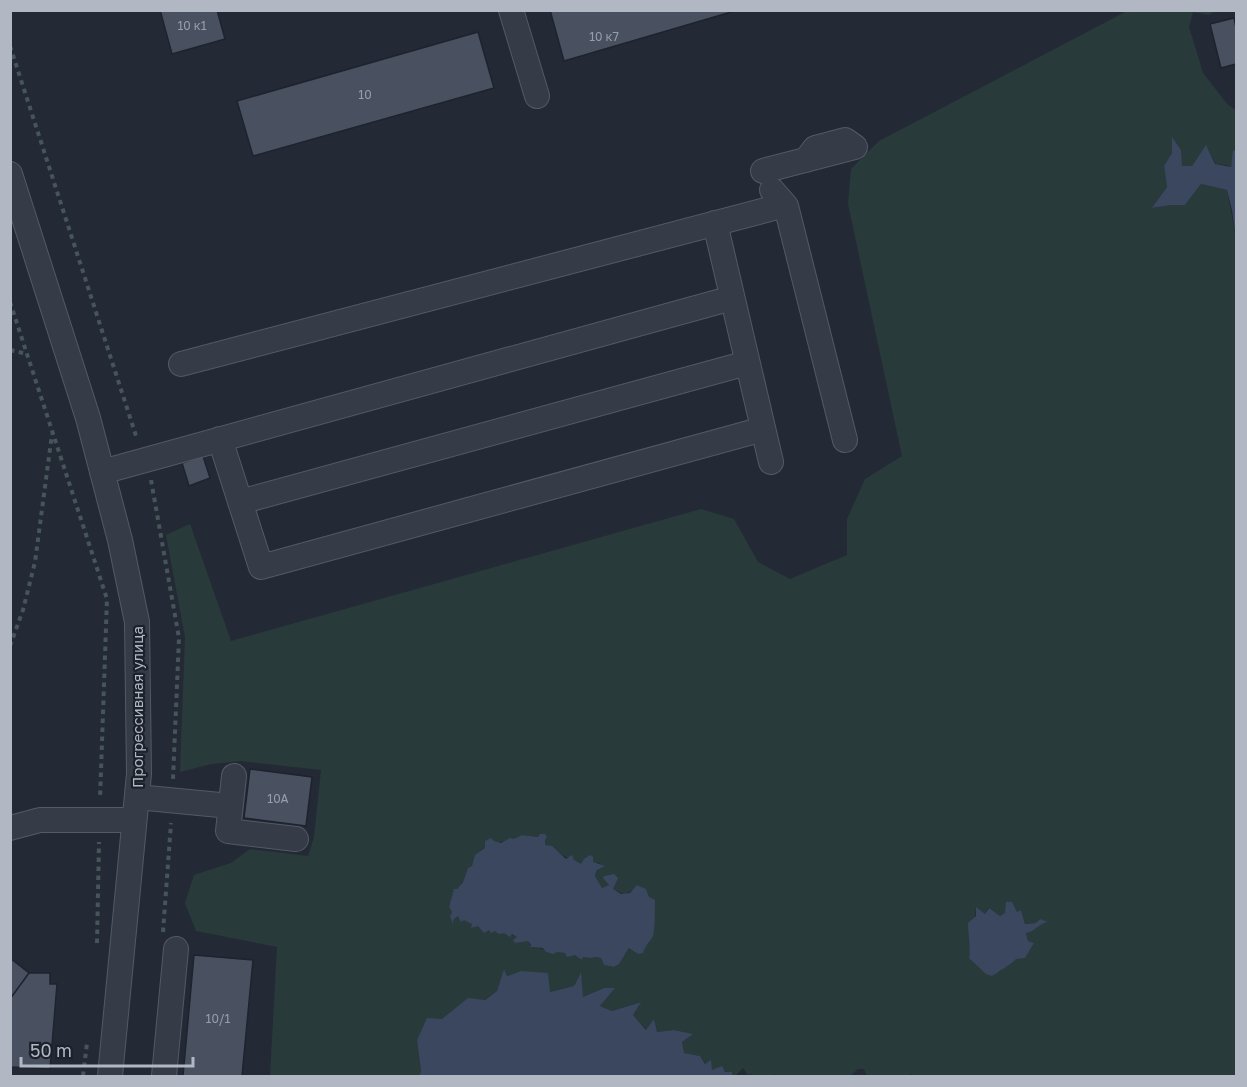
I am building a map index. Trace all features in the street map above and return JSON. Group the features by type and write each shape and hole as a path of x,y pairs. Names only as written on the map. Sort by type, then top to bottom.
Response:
{"street":[{"path":"511,10 537,96"},
{"path":"181,364 715,224 774,188 806,160"},
{"name":"Прогрессивная улица","path":"10,174 88,418 120,540 137,622 139,774 110,1077"},
{"path":"774,188 845,440"},
{"path":"715,224 771,462"},
{"path":"102,472 732,298"},
{"path":"240,502 747,363"},
{"path":"220,439 261,567 763,429"},
{"path":"234,776 228,831 296,839"},
{"path":"10,828 40,820 99,820 172,801 230,806"},
{"path":"164,1077 169,942"}],"path":[{"path":"10,46 150,474 179,638 169,942"},
{"path":"10,302 107,599 97,953"},
{"path":"10,350 27,354"},
{"path":"10,646 23,610 36,561 52,431"},
{"path":"83,1077 89,1032"}],"shaded area":[{"path":"1127,11 1215,11 1209,15 1193,12 1189,27 1203,73 1228,105 1236,110 1236,151 1234,150 1231,167 1216,164 1206,146 1192,166 1181,166 1181,150 1172,138 1172,153 1164,166 1167,187 1153,208 1185,205 1201,184 1227,190 1236,238 1236,1076 914,1076 912,1074 867,1076 864,1069 858,1069 850,1076 777,1076 775,1074 773,1076 749,1076 752,1074 748,1075 743,1068 732,1076 732,1072 711,1071 700,1056 683,1053 682,1042 692,1034 674,1030 657,1032 654,1019 647,1030 633,1015 640,1002 612,1011 600,1006 614,989 604,988 583,997 580,973 574,986 550,992 521,971 507,976 504,970 497,991 484,1000 468,999 417,1040 421,1071 419,1076 270,1076 277,947 196,931 185,903 194,875 231,863 250,849 308,856 314,837 321,770 241,761 211,764 180,772 185,637 166,535 190,524 231,641 701,509 734,519 758,562 790,579 847,555 847,519 865,479 902,456 848,204 851,169 879,141","holes":["522,835 545,840 545,845 581,865 583,862 600,863 595,877 602,888 609,885 604,876 614,874 612,889 624,894 634,890 655,913 649,943 638,954 630,947 619,964 614,967 604,965 601,958 587,956 582,960 576,955 531,947 528,941 516,939 518,937 505,933 483,930 478,925 458,916 454,919 454,923 449,907 454,890 463,881 468,869 486,844 513,840","976,908 985,914 988,908 1000,916 1021,910 1025,924 1047,922 1026,933 1028,941 1034,943 999,972 969,958"]}],"water":[{"path":"1172,137 1181,150 1182,166 1192,166 1206,145 1215,164 1231,167 1233,150 1236,151 1236,238 1227,190 1201,184 1185,205 1152,208 1167,187 1164,166 1172,153"},
{"path":"540,834 545,834 547,837 545,845 552,846 566,859 572,855 574,860 581,864 590,855 593,857 593,862 605,866 597,870 595,876 602,888 609,885 603,878 604,876 614,874 618,878 613,889 621,894 630,893 637,885 646,889 649,897 655,900 655,924 653,936 643,953 638,954 629,948 619,964 614,967 604,965 601,958 583,957 582,960 575,955 567,957 565,953 553,954 546,952 543,948 530,947 528,941 515,943 513,940 517,937 512,934 510,937 495,931 491,933 489,930 484,933 478,926 471,928 472,924 464,920 461,922 458,916 454,919 453,924 449,907 454,889 457,889 463,882 475,855 485,848 485,841 491,838 501,843 522,835 538,837"},
{"path":"1006,902 1012,902 1017,912 1021,910 1025,924 1036,923 1040,919 1048,922 1026,933 1028,941 1034,943 1025,958 1016,959 992,976 986,974 969,958 968,923 976,916 976,907 985,914 989,908 1000,916 1005,913"},
{"path":"504,969 507,976 521,971 548,973 550,992 574,986 581,972 583,997 604,988 615,988 600,1006 612,1011 641,1002 633,1015 646,1030 654,1019 657,1032 674,1030 693,1034 682,1042 684,1053 700,1056 705,1064 711,1060 712,1070 722,1066 725,1072 732,1072 732,1076 419,1076 421,1071 417,1040 427,1018 442,1019 468,998 485,1000 497,991"}],"building":[{"path":"160,10 217,10 225,39 172,54"},
{"path":"550,10 738,10 564,61"},
{"path":"1234,18 1236,64 1221,68 1210,24"},
{"path":"478,32 494,88 253,156 237,101"},
{"path":"203,456 210,478 189,486 182,463"},
{"path":"250,769 312,777 306,826 244,818"},
{"path":"194,955 253,960 242,1076 183,1076"},
{"path":"10,958 29,973 10,999"},
{"path":"29,973 50,973 50,984 57,984 50,1069 10,1067 10,999"}]}
